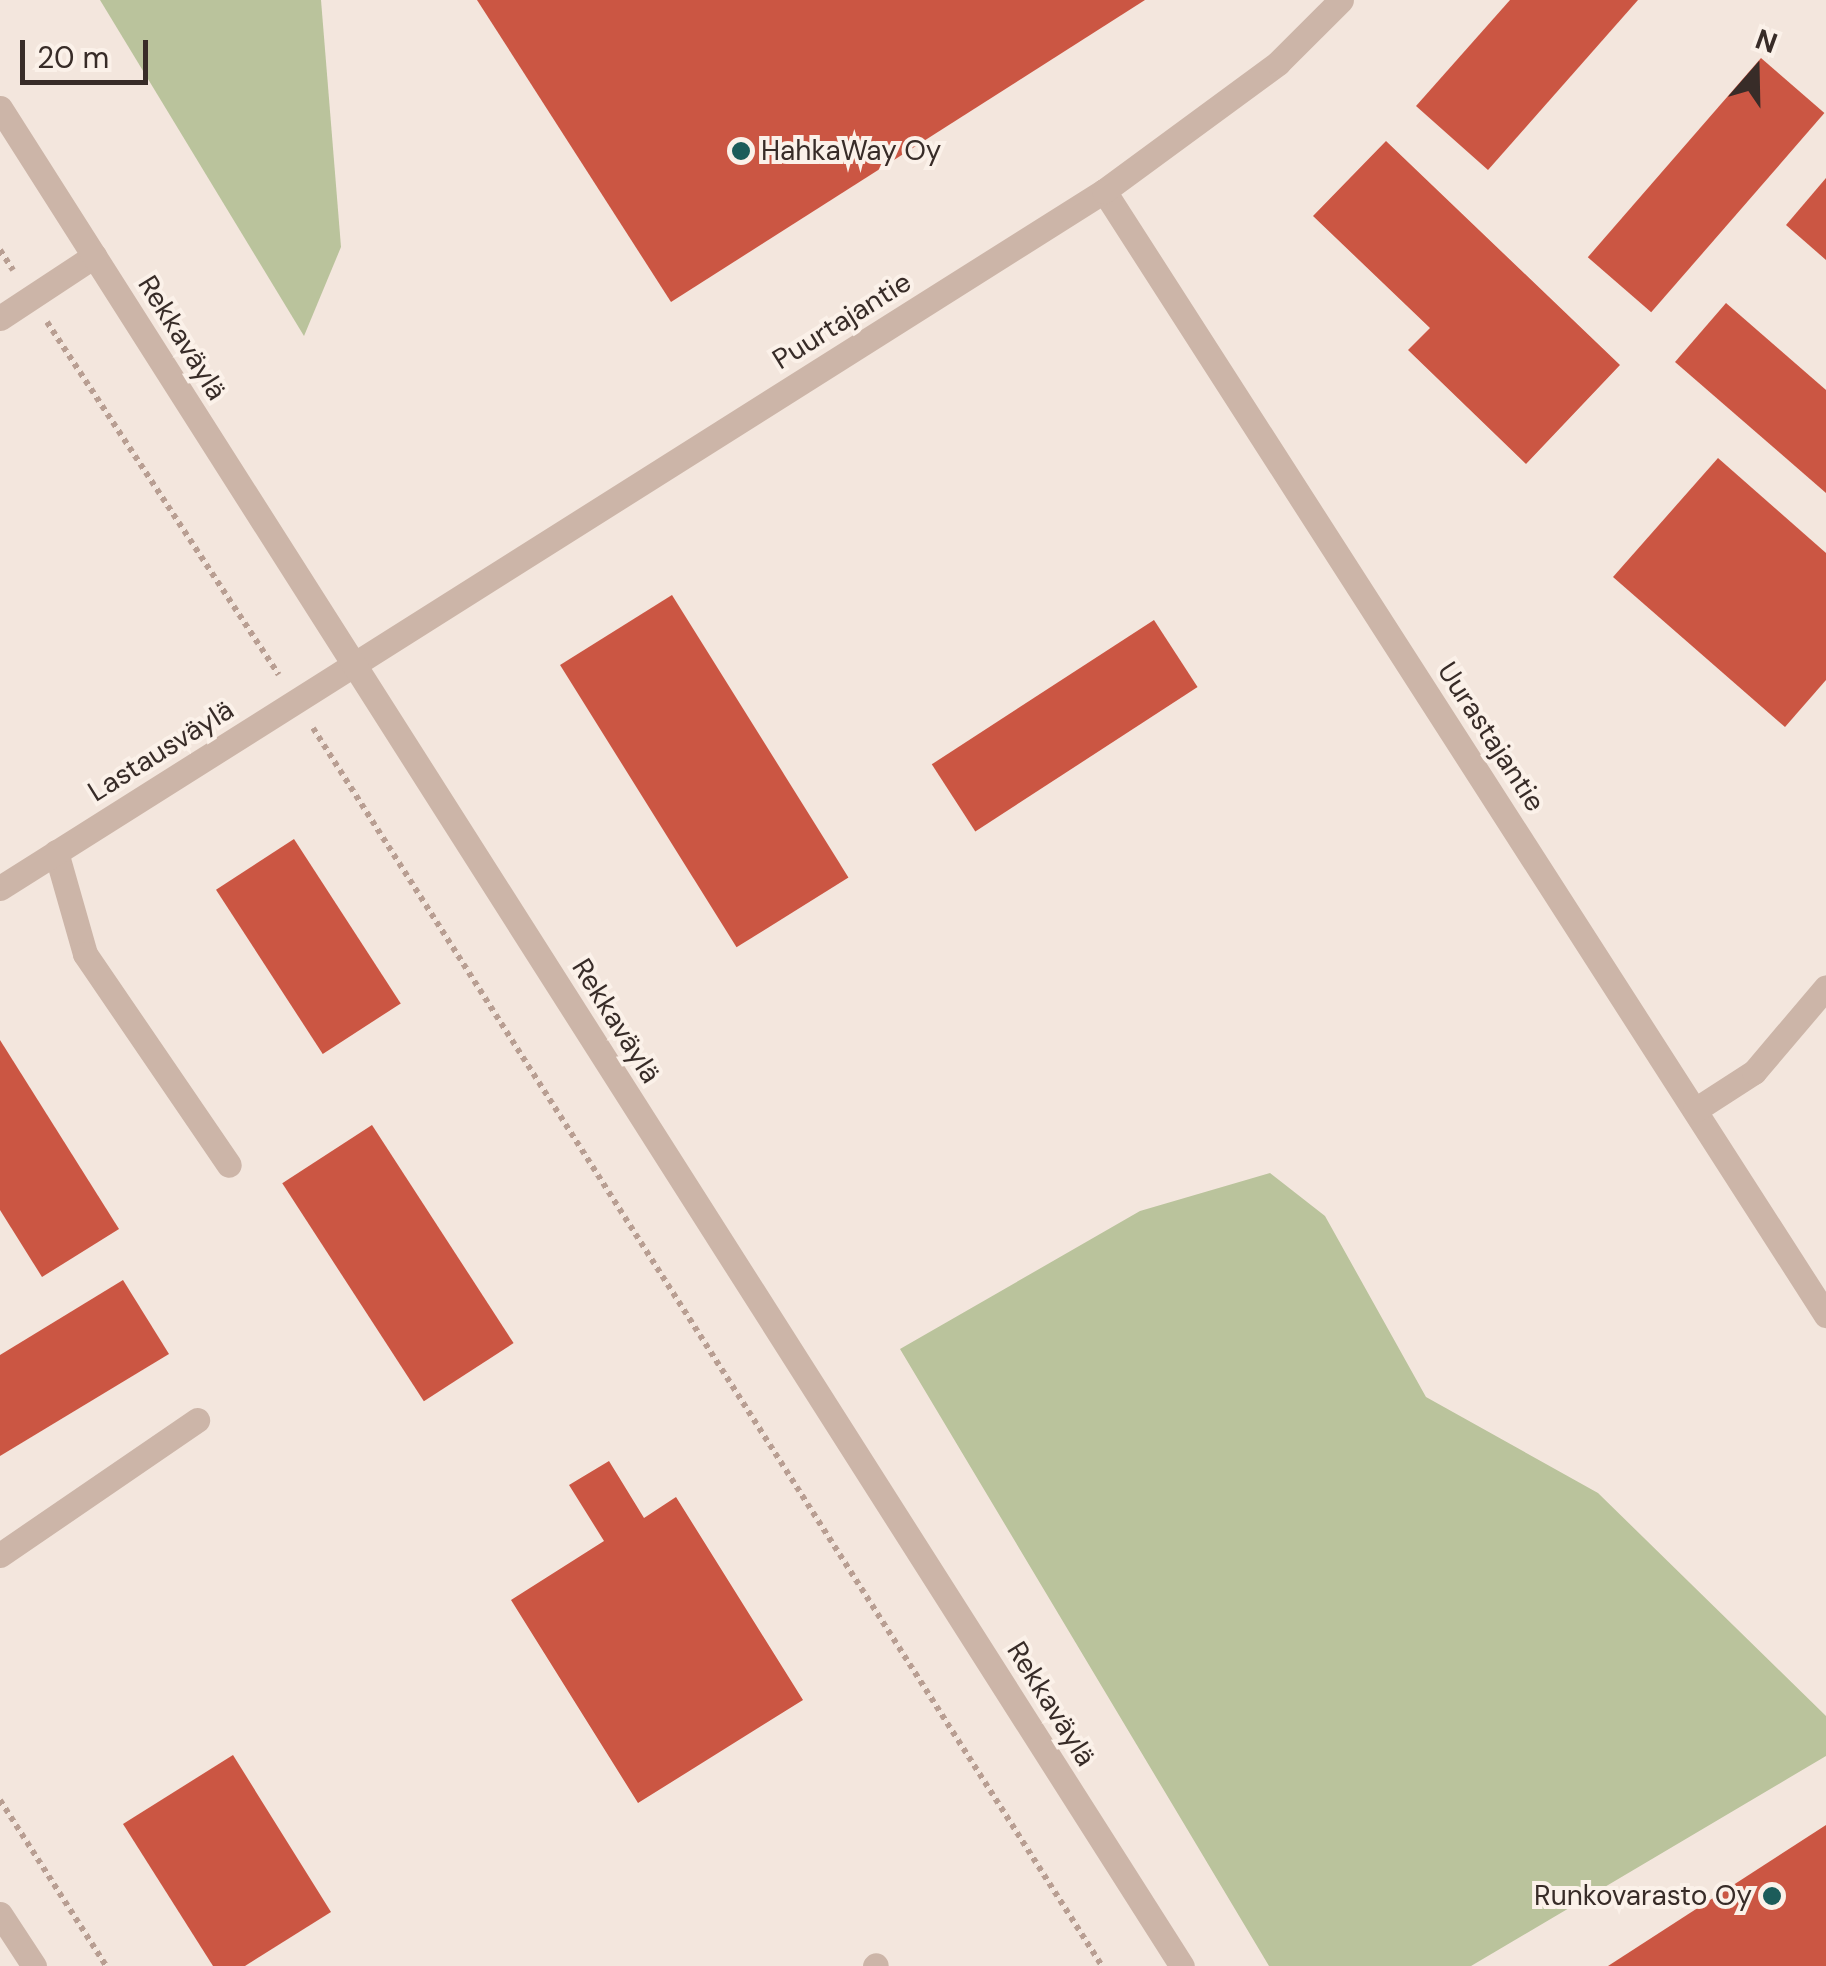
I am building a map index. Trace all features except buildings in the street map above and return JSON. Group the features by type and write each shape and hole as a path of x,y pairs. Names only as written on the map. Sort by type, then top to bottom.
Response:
{"street":[{"name":"Puurtajantie","path":"354,666 1104,191 1278,63 1341,0"},
{"name":"Rekkaväylä","path":"0,108 1182,1966"},
{"name":"Uurastajantie","path":"1104,191 1826,1316"},
{"path":"0,318 94,256"},
{"name":"Lastausväylä","path":"0,888 354,666"},
{"path":"56,852 85,954 230,1165"},
{"path":"1695,1110 1754,1072 1826,988"},
{"path":"0,1555 197,1420"},
{"path":"0,1914 34,1966"}],"path":[{"path":"0,250 296,701 1102,1966"},
{"path":"0,1800 106,1966"}],"green space":[{"path":"100,0 321,0 341,247 304,336"},
{"path":"1270,1173 1325,1216 1426,1397 1598,1493 1826,1716 1826,1756 1471,1966 1269,1966 900,1349 1140,1211"}],"place":[{"name":"HahkaWay Oy","path":"741,151"},
{"name":"Runkovarasto Oy","path":"1772,1896"}]}
